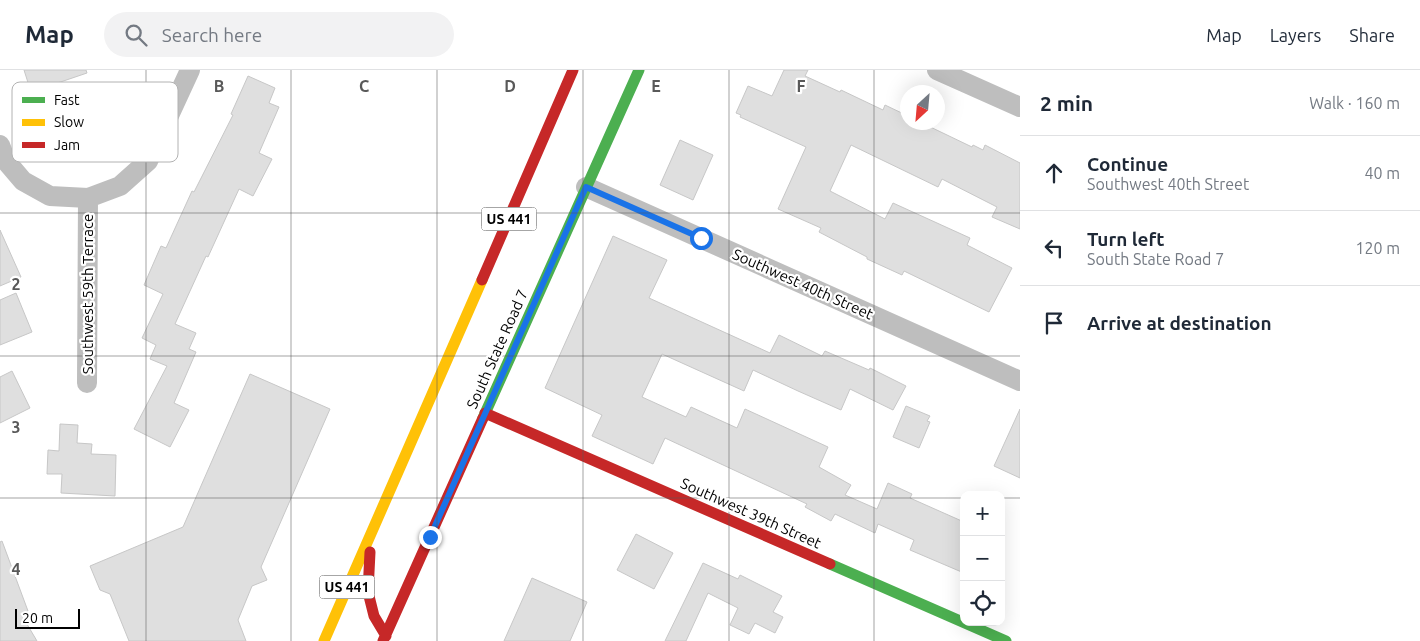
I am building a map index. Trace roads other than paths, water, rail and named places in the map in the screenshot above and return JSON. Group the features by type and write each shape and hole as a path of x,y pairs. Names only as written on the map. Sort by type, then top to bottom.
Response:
{"main road":[{"name":"US 441","path":"324,641 574,70"},
{"name":"South State Road 7","path":"389,639 485,413 639,70"},
{"name":"Southwest 39th Street","path":"485,413 1006,641"},
{"path":"371,533 368,592 374,616 389,639"},
{"path":"334,619 341,631"}],"street":[{"name":"Southwest 59th Terrace","path":"178,96 190,70"},
{"path":"937,70 1020,107"},
{"path":"0,145 6,160 23,181 50,196 88,198"},
{"name":"Southwest 59th Terrace","path":"86,383 88,198 120,186 147,162"},
{"name":"Southwest 40th Street","path":"586,187 1020,381"}]}
